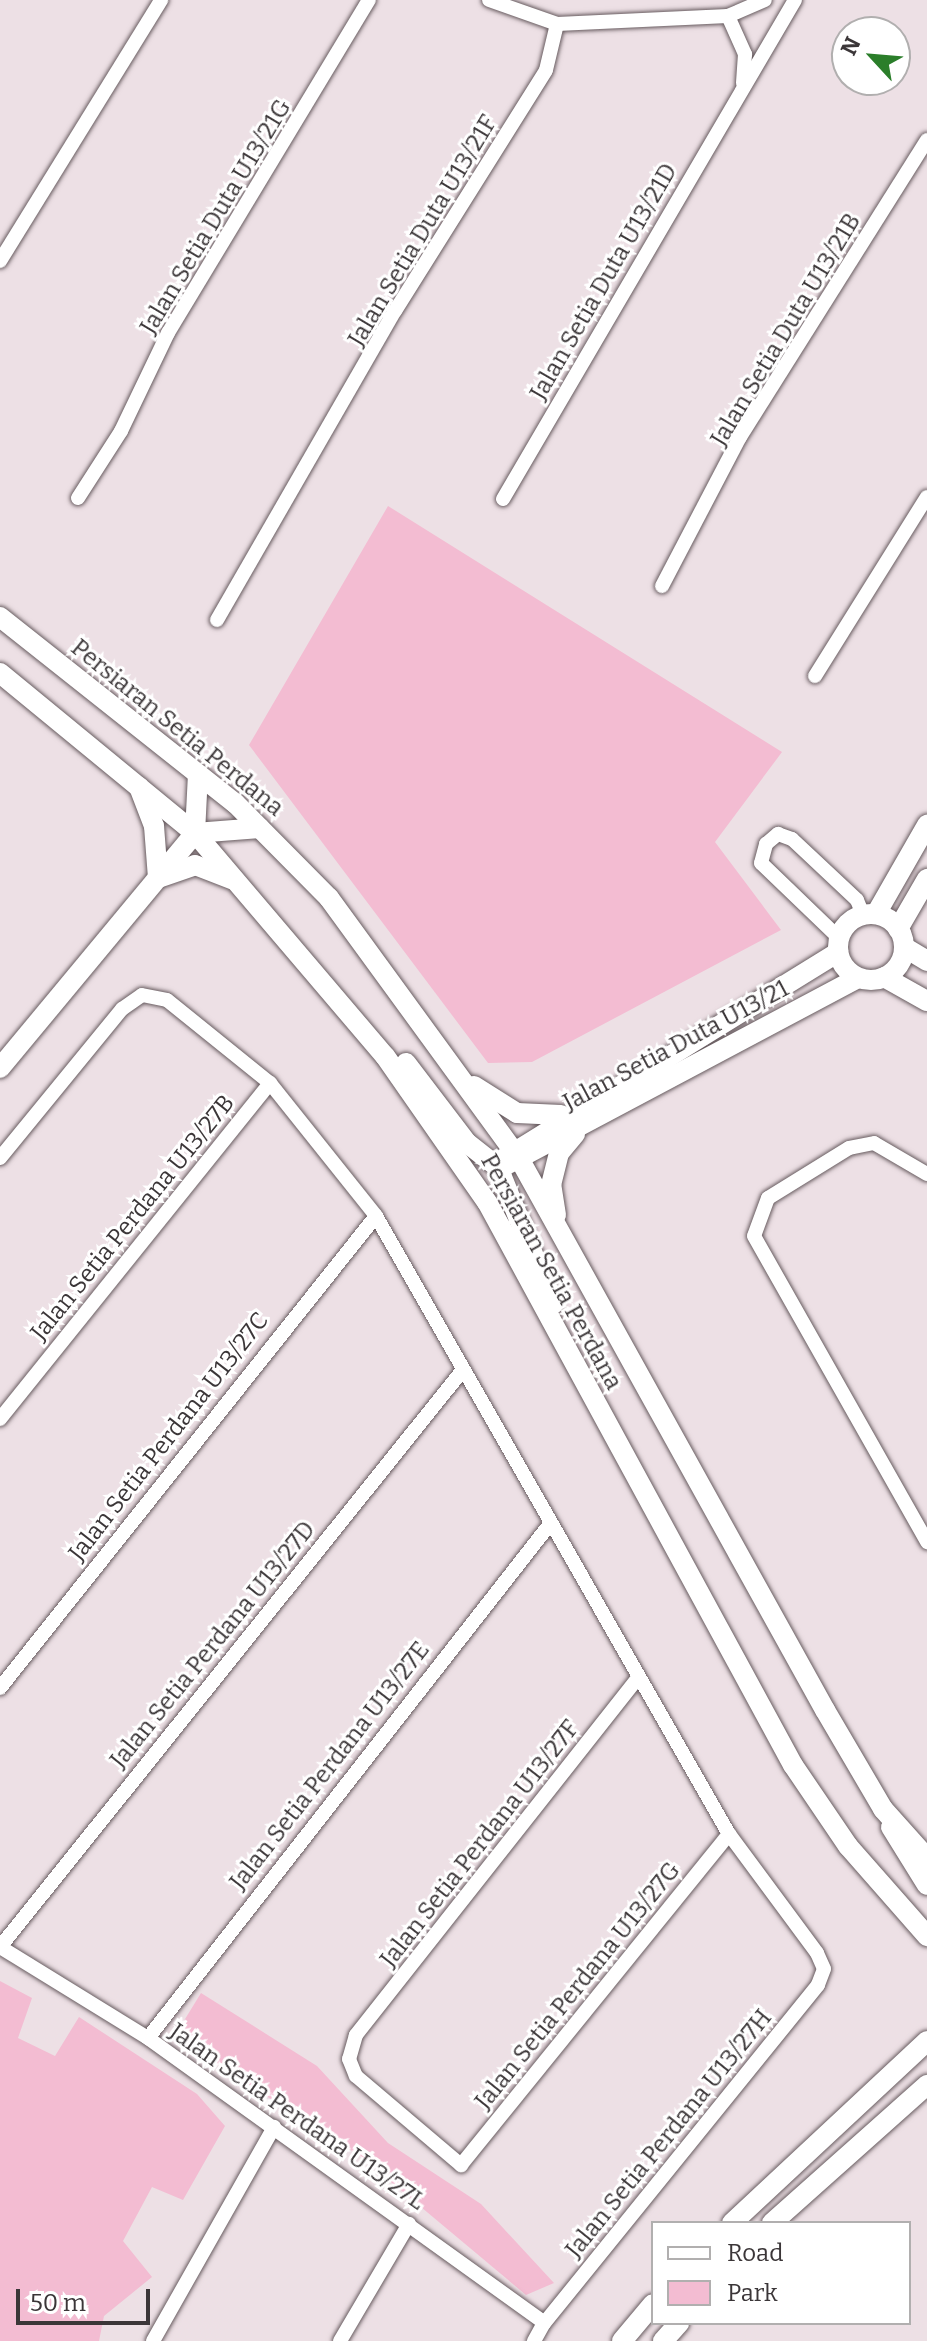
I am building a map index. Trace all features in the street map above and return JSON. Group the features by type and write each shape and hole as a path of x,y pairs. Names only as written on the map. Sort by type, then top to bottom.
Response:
{"main road":[{"name":"Persiaran Setia Perdana","path":"0,617 198,774 260,828 329,898 464,1079 516,1155 883,1809 927,1858"},
{"name":"Persiaran Setia Perdana","path":"0,673 195,833 349,1013 487,1202 563,1347 793,1765 848,1846 926,1936"},
{"path":"0,1068 195,833 198,774"},
{"path":"139,787 154,826 158,878"},
{"path":"927,825 869,915 927,961"},
{"path":"195,833 260,828"},
{"path":"158,878 195,865 238,882"},
{"path":"884,977 927,879"},
{"name":"Jalan Setia Duta U13/21","path":"516,1155 576,1120 838,945 869,915"},
{"path":"838,945 858,978 884,977 927,1001"},
{"name":"Jalan Setia Duta U13/21","path":"576,1120 858,978"},
{"path":"349,1013 409,1066 467,1143 498,1167 550,1295 563,1347"},
{"path":"464,1079 517,1113 539,1119 576,1120 559,1153 551,1185 558,1229"},
{"path":"498,1167 516,1155"},
{"path":"883,1809 927,1885"},
{"path":"900,2066 927,2029"},
{"path":"734,2221 927,2041"},
{"path":"774,2221 925,2087"},
{"path":"622,2341 651,2306"},
{"path":"663,2341 677,2325"}],"street":[{"path":"0,261 161,0"},
{"name":"Jalan Setia Duta U13/21G","path":"78,498 121,431 168,333 369,0"},
{"path":"489,0 557,24 728,16 765,0"},
{"path":"728,16 738,0"},
{"name":"Jalan Setia Duta U13/21D","path":"503,499 795,0"},
{"path":"728,16 745,54 742,87"},
{"name":"Jalan Setia Duta U13/21F","path":"217,620 395,311 546,70 557,24"},
{"name":"Jalan Setia Duta U13/21B","path":"662,586 740,437 927,140"},
{"path":"815,676 927,497"},
{"path":"838,945 761,863 766,844 778,834 792,839 869,915"},
{"path":"0,1158 122,1009 142,995 167,1000 270,1083 376,1216 637,1679 729,1834"},
{"name":"Jalan Setia Perdana U13/27B","path":"0,1419 270,1083"},
{"path":"927,1174 874,1143 849,1148 768,1198 754,1236 927,1542"},
{"name":"Jalan Setia Perdana U13/27C","path":"0,1688 376,1216"},
{"name":"Jalan Setia Perdana U13/27D","path":"0,1947 462,1371"},
{"name":"Jalan Setia Perdana U13/27E","path":"148,2038 550,1524"},
{"name":"Jalan Setia Perdana U13/27F","path":"461,2165 356,2076 349,2059 356,2035 637,1679"},
{"name":"Jalan Setia Perdana U13/27H","path":"544,2323 824,1969 729,1834"},
{"name":"Jalan Setia Perdana U13/27G","path":"461,2165 729,1834"},
{"name":"Jalan Setia Perdana U13/27L","path":"0,1947 148,2038 544,2323"},
{"path":"153,2341 274,2127"},
{"path":"340,2341 409,2224"},
{"path":"534,2341 544,2323"}],"green space":[{"path":"388,506 782,752 715,842 781,930 532,1062 488,1063 249,745"},
{"path":"0,1981 32,1998 18,2038 55,2056 79,2017 197,2094 225,2126 183,2200 152,2187 123,2241 152,2277 104,2316 99,2341 0,2341"},
{"path":"201,1993 317,2066 388,2143 481,2204 554,2283 526,2295 360,2156 174,2037"}]}
